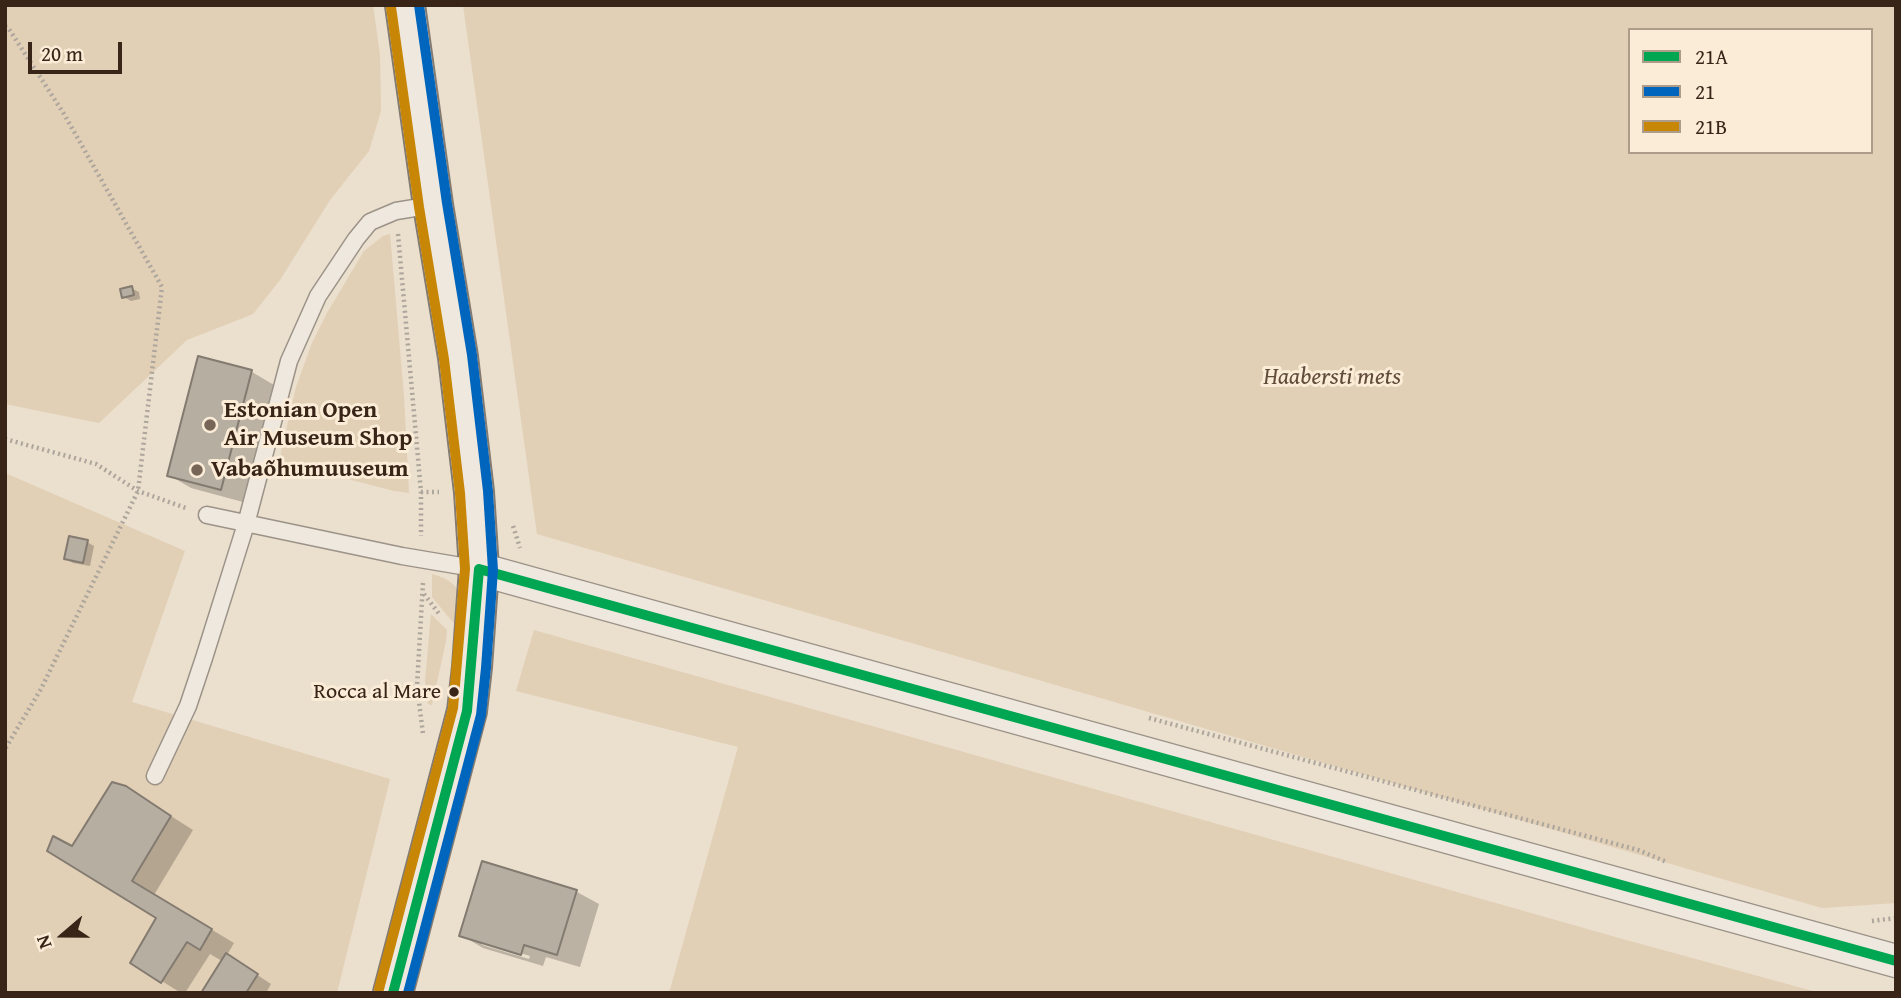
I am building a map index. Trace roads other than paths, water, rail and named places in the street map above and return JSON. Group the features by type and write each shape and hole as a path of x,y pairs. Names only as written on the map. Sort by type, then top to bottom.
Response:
{"street":[{"path":"393,993 467,711 479,569 474,492 458,357 405,5"},
{"path":"479,569 1896,961"}],"lane":[{"path":"155,776 188,706 246,524 289,361 318,296 370,222 396,211 433,205"},
{"path":"207,515 479,569"}],"place":[{"name":"Estonian Open Air Museum Shop","path":"210,425"},
{"name":"Vabaõhumuuseum","path":"197,470"},
{"name":"Rocca al Mare","path":"454,692"}],"park label":[{"name":"Haabersti mets","path":"1332,378"}]}
